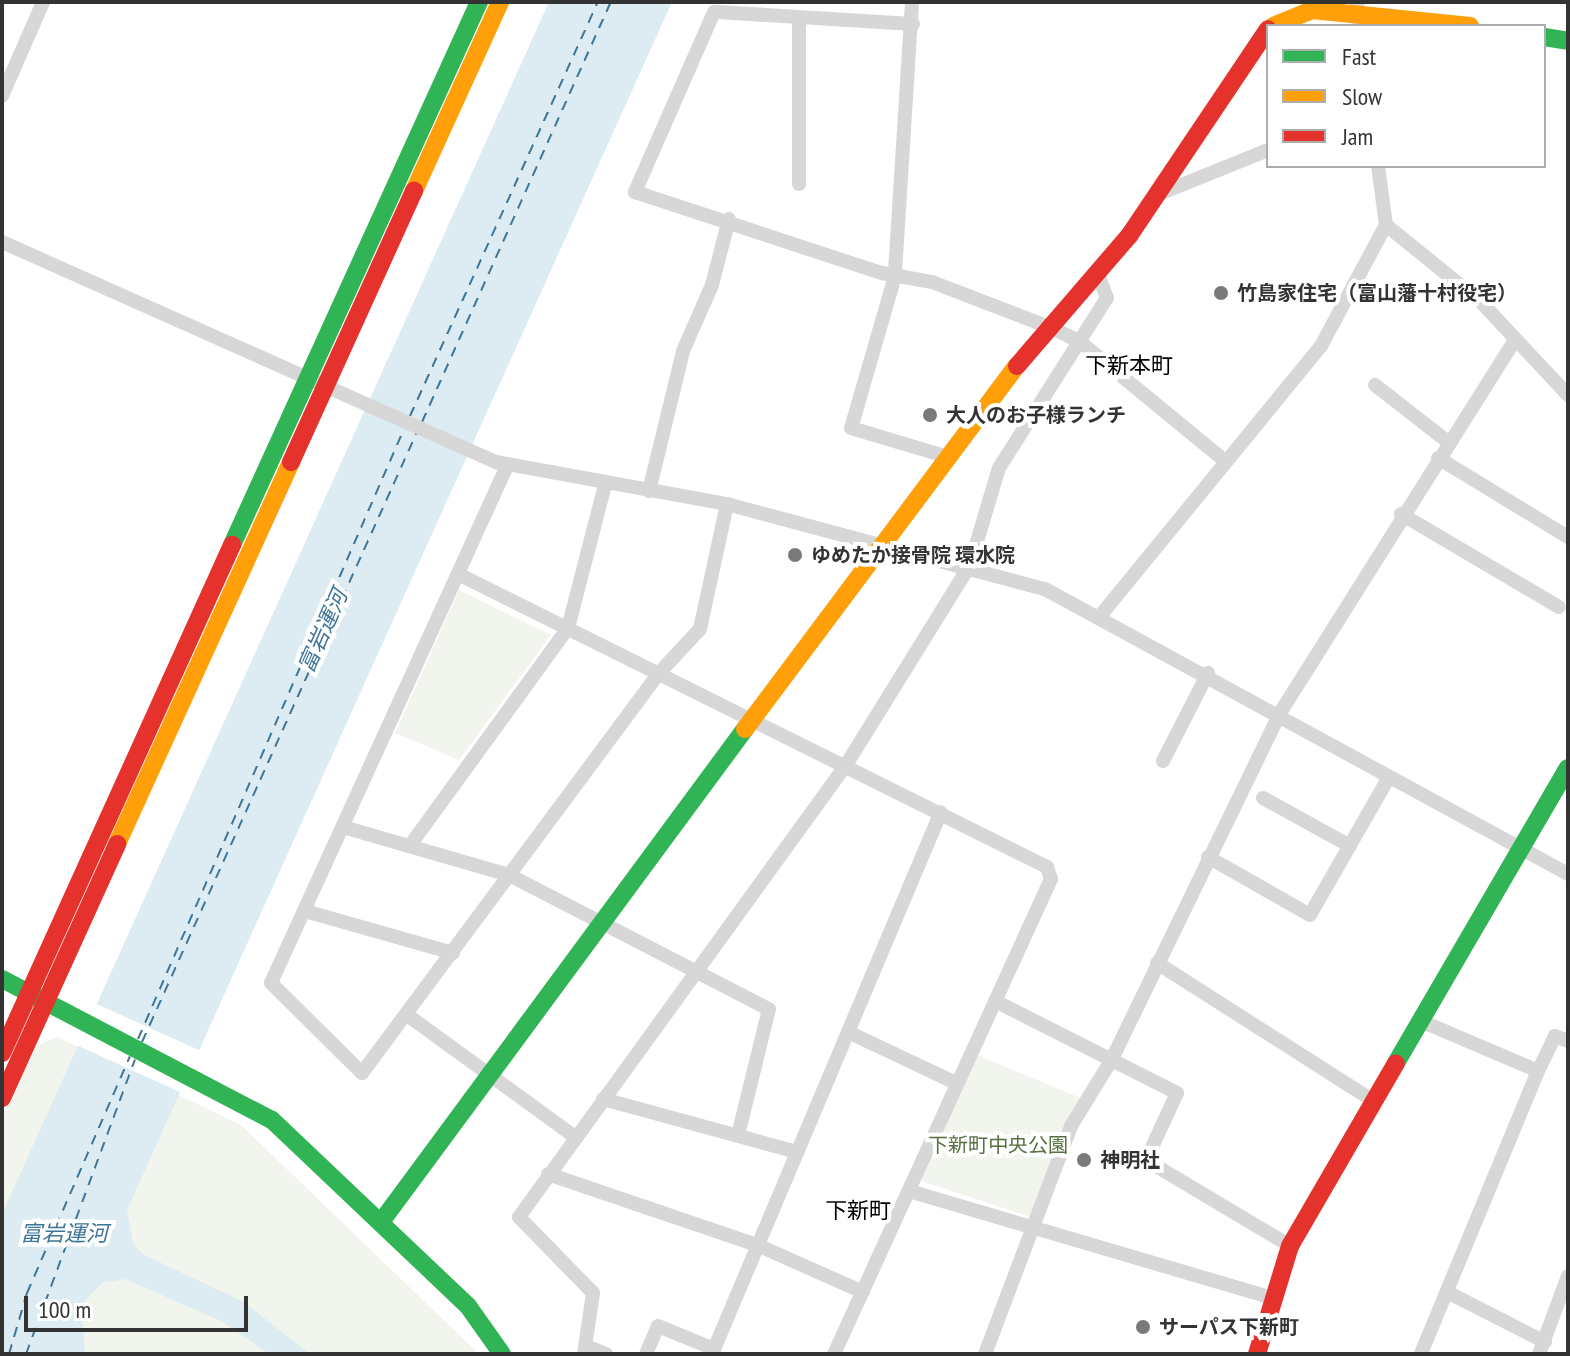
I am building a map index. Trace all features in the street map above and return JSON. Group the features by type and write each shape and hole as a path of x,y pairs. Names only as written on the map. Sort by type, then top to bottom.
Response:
{"street":[{"path":"2,96 43,2"},
{"path":"318,388 479,2"},
{"path":"2,1098 37,1000 318,388 500,2"},
{"path":"912,2 895,276 851,428 948,457"},
{"path":"1279,24 1312,10 1451,24"},
{"path":"913,24 799,22 714,12 635,192 729,219 895,276 932,282 1052,328 1079,341 1224,460"},
{"path":"799,22 799,184"},
{"path":"381,1222 492,1078 948,457 1098,275 1266,34"},
{"path":"1546,37 1568,41"},
{"path":"1154,196 1266,151"},
{"path":"1100,616 1224,460 1321,346 1386,225 1378,168"},
{"path":"649,491 683,351 712,285 729,219"},
{"path":"1386,225 1480,301 1513,343 1568,395"},
{"path":"2,242 349,402 507,466 727,504 885,542 970,565 1100,616 1280,713 1518,851 1568,874"},
{"path":"606,1354 585,1350 593,1293 519,1217 574,1136 846,765 970,565 999,468 1107,298 1098,275"},
{"path":"990,1352 1071,1126 1112,1059 1280,713 1401,514 1513,343"},
{"path":"1375,385 1447,441"},
{"path":"1438,458 1568,537"},
{"path":"507,466 271,983 362,1073 410,1017 509,875 659,673 700,629 727,504"},
{"path":"411,844 568,628 605,485"},
{"path":"1401,514 1559,607"},
{"path":"458,574 756,718 1047,867 1051,879 834,1354"},
{"path":"1163,761 1208,673"},
{"path":"1257,1354 1290,1246 1568,768"},
{"path":"1208,857 1310,915 1389,777"},
{"path":"1263,798 1350,846"},
{"path":"646,1354 658,1326 713,1352 941,812"},
{"path":"343,827 411,844 509,875 697,969 769,1009 738,1135"},
{"path":"305,911 453,953"},
{"path":"1157,963 1374,1101"},
{"path":"2,979 37,1000 212,1082 272,1120 468,1306 502,1354"},
{"path":"2,1053 37,1000"},
{"path":"995,1001 1177,1093 1146,1160 1290,1246"},
{"path":"410,1017 574,1136"},
{"path":"1421,1021 1538,1071"},
{"path":"848,1032 956,1083"},
{"path":"1421,1354 1538,1071 1555,1036 1568,1041"},
{"path":"603,1099 797,1152"},
{"path":"548,1174 757,1245 863,1292"},
{"path":"909,1191 1034,1232 1273,1298"},
{"path":"1447,1292 1542,1348 1564,1306 1568,1276"}],"green space":[{"path":"459,590 551,635 459,760 395,733"},
{"path":"57,1037 241,1125 479,1354 2,1354 2,1115 36,1046"},
{"name":"下新町中央公園","path":"977,1055 1083,1099 1034,1218 921,1181"}],"water":[{"name":"富岩運河","path":"549,2 672,2 127,1210 133,1243 144,1255 244,1302 310,1354 269,1354 221,1321 125,1279 102,1283 81,1305 85,1354 2,1354 2,1214"}],"pier":[{"path":"92,1002 201,1051 182,1093 74,1044"}],"ferry route":[{"path":"410,416 598,2"},
{"path":"422,422 611,2"},
{"path":"138,1039 404,429"},
{"path":"142,1042 417,432"},
{"path":"9,1354 27,1293 130,1056"},
{"path":"26,1354 135,1059"}],"traffic: fast":[{"path":"232,545 479,2"},
{"path":"1546,37 1568,41"},
{"path":"381,1222 745,729"},
{"path":"1396,1063 1568,768"},
{"path":"2,979 272,1120 468,1306 502,1354"}],"traffic: slow":[{"path":"414,191 500,2"},
{"path":"1278,24 1312,10 1450,24"},
{"path":"745,729 1017,366"},
{"path":"117,844 291,462"}],"traffic: jam":[{"path":"1017,366 1129,236 1266,32"},
{"path":"291,462 414,191"},
{"path":"2,1053 232,545"},
{"path":"2,1098 117,844"},
{"path":"1257,1354 1290,1246 1396,1063"}],"place":[{"name":"竹島家住宅（富山藩十村役宅）","path":"1221,293"},
{"name":"大人のお子様ランチ","path":"930,415"},
{"name":"ゆめたか接骨院 環水院","path":"795,555"},
{"name":"神明社","path":"1084,1160"},
{"name":"サーパス下新町","path":"1143,1327"}],"district":[{"name":"下新本町","path":"1129,366"},
{"name":"下新町","path":"858,1211"}]}
